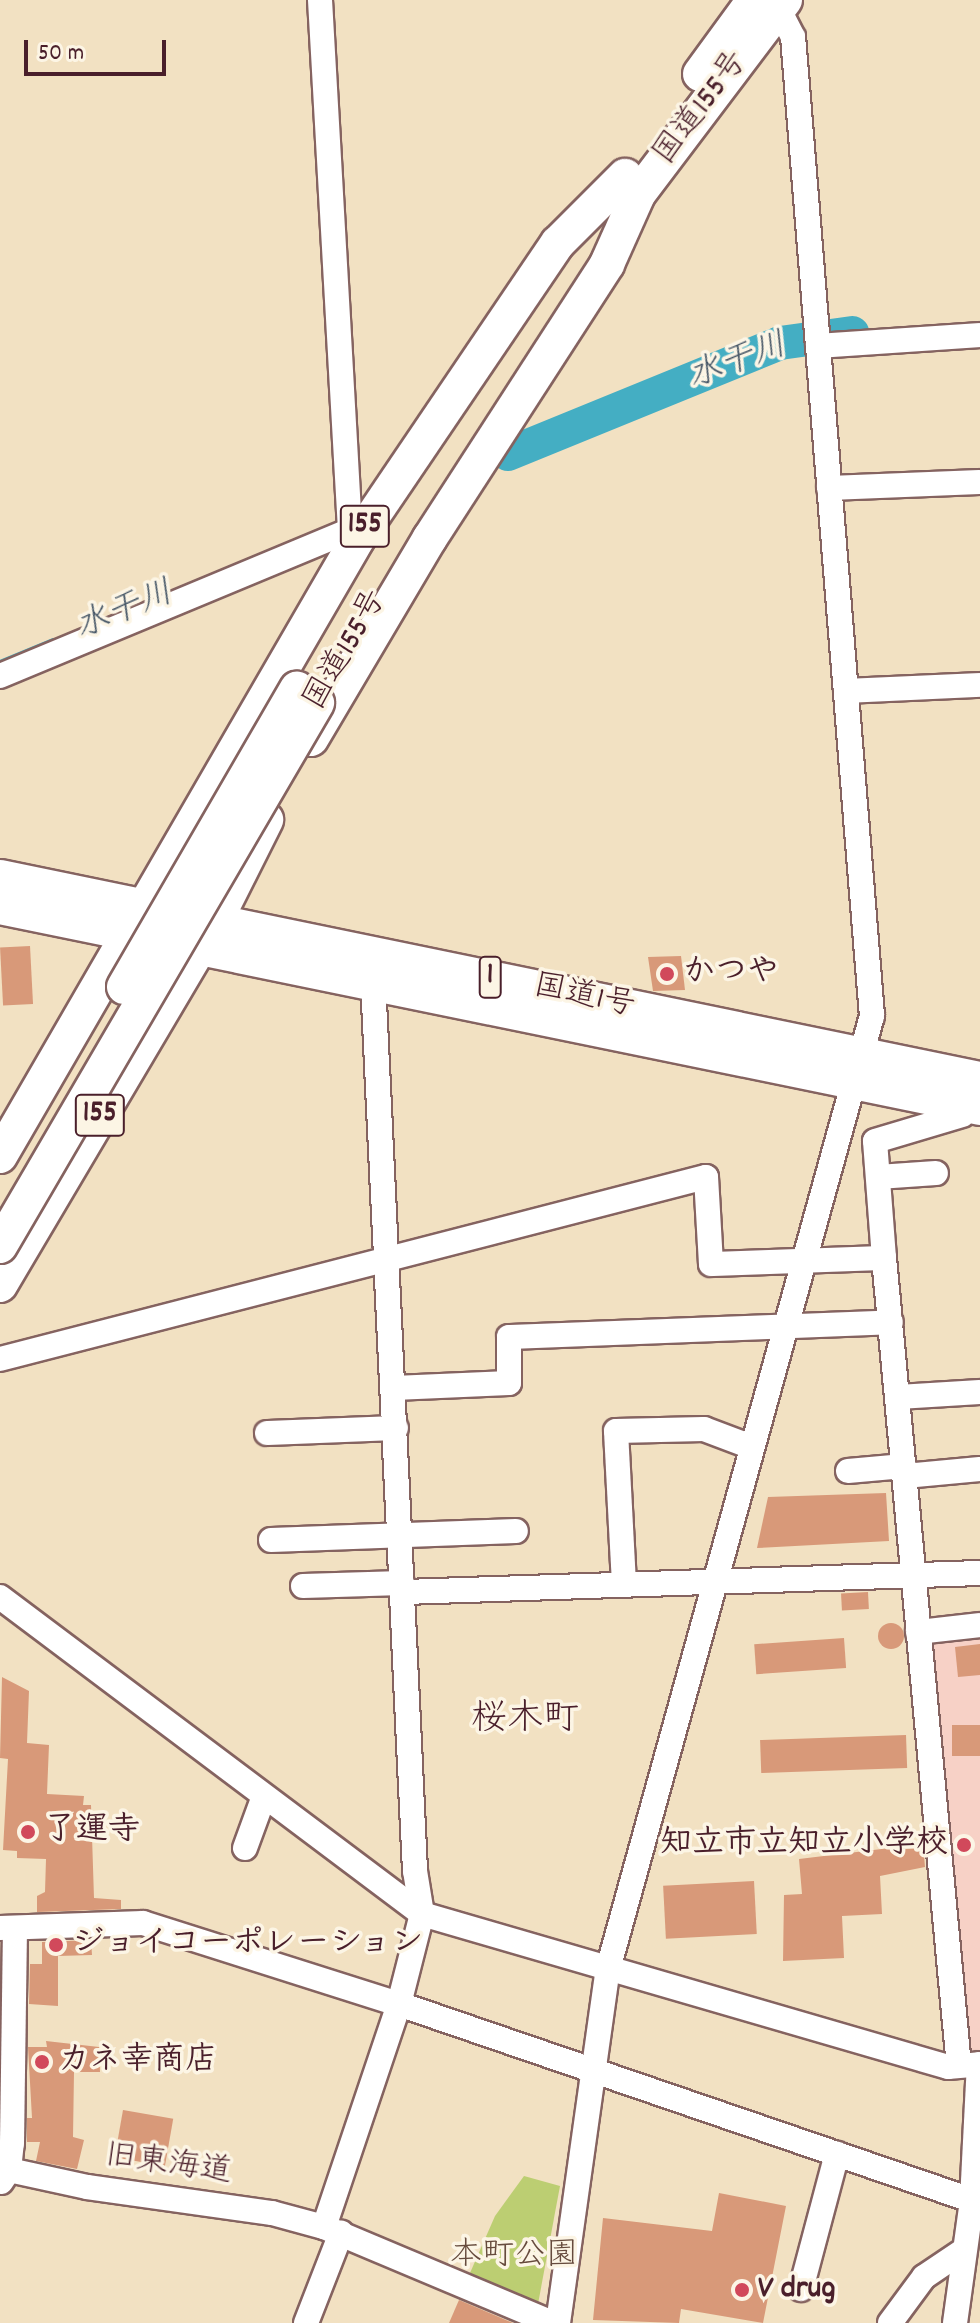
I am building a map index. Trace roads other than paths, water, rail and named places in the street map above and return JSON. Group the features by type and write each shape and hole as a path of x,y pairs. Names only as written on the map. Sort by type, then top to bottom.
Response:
{"highway":[{"name":"国道155号","path":"0,1202 307,696 448,481 633,182 773,3"},
{"name":"155","path":"0,1156 138,919 354,534 541,265 633,182"},
{"name":"155","path":"0,1285 209,932 285,783 430,538 607,264 633,182"},
{"name":"国道155号","path":"0,1246 307,696"},
{"name":"国道1号","path":"0,877 138,919"},
{"name":"国道1号","path":"0,907 138,919 209,932 858,1072 971,1111"},
{"name":"国道1号","path":"209,932 373,982 858,1072 980,1079"}],"street":[{"path":"0,676 354,534 320,0"},
{"path":"555,2323 608,1969 872,1016 793,37 773,3"},
{"path":"818,346 980,335"},
{"path":"829,488 980,482"},
{"path":"846,691 980,685"},
{"path":"306,2323 399,2004 422,1914 415,1871 373,982"},
{"path":"955,2323 969,2262 976,2195 973,2064 918,1632 875,1141 971,1111"},
{"path":"878,1177 936,1173"},
{"path":"0,1359 706,1177 711,1264 884,1258"},
{"path":"394,1388 509,1383 509,1337 891,1322"},
{"path":"898,1397 980,1392"},
{"path":"267,1433 396,1428"},
{"path":"624,1584 616,1431 704,1429 752,1447"},
{"path":"848,1471 980,1469"},
{"path":"271,1540 516,1531"},
{"path":"303,1586 624,1584 980,1573"},
{"path":"0,1597 422,1914 608,1969 973,2064"},
{"path":"918,1632 980,1625"},
{"path":"245,1848 264,1796"},
{"path":"7,1929 143,1923 399,2004 837,2154 976,2195"},
{"name":"旧東海道","path":"7,1929 4,2177 272,2213 332,2230 555,2323"},
{"path":"801,2289 837,2154"},
{"path":"890,2323 924,2277 969,2262"}],"waterway":[{"name":"水干川","path":"508,454 780,343 852,333"},
{"name":"水干川","path":"0,663 53,641"}],"place":[{"name":"かつや","path":"667,974"},
{"name":"了運寺","path":"28,1832"},
{"name":"知立市立知立小学校","path":"964,1845"},
{"name":"ジョイコーポレーション","path":"56,1945"},
{"name":"カネ幸商店","path":"42,2062"},
{"name":"V drug","path":"742,2290"}],"district":[{"name":"桜木町","path":"525,1722"}],"park label":[{"name":"本町公園","path":"514,2257"}]}
